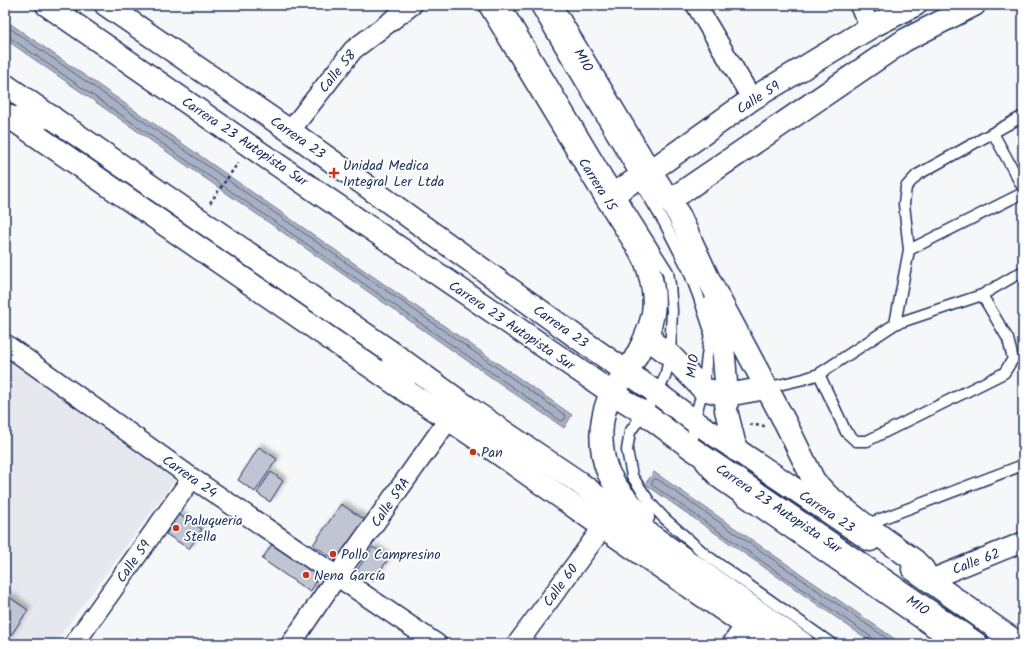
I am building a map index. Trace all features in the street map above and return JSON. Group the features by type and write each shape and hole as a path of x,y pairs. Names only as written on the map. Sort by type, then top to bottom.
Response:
{"main road":[{"name":"Carrera 23 Autopista Sur","path":"47,5 244,142 644,414 691,448 977,644"},
{"name":"Carrera 23","path":"106,5 290,131 694,421 929,580 1019,644"},
{"name":"Carrera 15","path":"490,5 612,195 644,257 649,270 653,287 654,303 650,327 641,347 612,393 607,404 603,416 600,438 603,457 608,473 619,492 672,549"},
{"path":"550,5 644,175 669,201 678,216 709,280 786,424 814,481 828,496 915,561 923,569 929,580"},
{"name":"Calle 59","path":"612,195 662,163 752,99 881,22 915,5"},
{"path":"669,201 905,40 974,5"},
{"path":"881,22 905,40"},
{"path":"5,85 391,352 470,409 577,481 803,644"},
{"path":"8,116 52,117"},
{"path":"8,116 406,391 564,498 603,527 773,644"},
{"path":"709,280 722,340 727,394 726,410 736,450"},
{"path":"650,327 652,341 670,355 703,389 727,394 766,388"},
{"path":"391,352 406,391"},
{"path":"440,413 470,409"}],"street":[{"name":"Calle 58","path":"290,131 353,50 412,5"},
{"path":"696,5 752,99"},
{"path":"859,5 881,22"},
{"name":"Carrera 24","path":"5,344 192,478 437,644"},
{"name":"Calle 59A","path":"291,644 337,576 441,430 440,413"},
{"name":"Calle 59","path":"74,644 192,478"},
{"name":"Calle 60","path":"517,644 603,527"},
{"name":"Calle 62","path":"929,580 1023,542"},
{"path":"732,644 746,625"}],"lane":[{"name":"MIO","path":"505,5 612,195 668,272 672,311 670,355 665,377 644,414 630,432 627,450 632,476 651,504 664,518 706,555 832,644"},
{"name":"MIO","path":"535,5 644,175 665,224 688,269 710,331 703,389 694,421 691,448 699,461 716,482 950,644"},
{"path":"894,324 909,250 904,204 906,187 917,175 1023,116"},
{"path":"993,133 1023,188"},
{"path":"909,250 1023,193"},
{"path":"766,388 819,374 894,324 982,295 1023,270"},
{"path":"819,374 846,432 856,441 867,441 1004,374 1013,359 1008,339 982,295"},
{"path":"865,525 1023,465"}],"path":[{"path":"215,196 236,166"},
{"path":"747,422 753,425 766,426"}],"shaded area":[{"path":"5,356 175,480 54,644 5,644"}],"water":[{"path":"5,20 572,415 564,428 5,39"},
{"path":"654,472 902,644 874,644 645,484"}],"building":[{"path":"259,447 277,459 255,492 238,480"},
{"path":"271,472 283,481 270,502 257,493"},
{"path":"341,504 365,520 337,561 313,545"},
{"path":"178,514 202,529 189,549 166,534"},
{"path":"273,543 312,570 316,583 310,592 262,559"},
{"path":"373,547 389,558 373,581 357,570"},
{"path":"6,595 28,610 5,644 5,596"}],"place":[{"name":"Unidad Medica Integral Ler Ltda","path":"334,173"},
{"name":"Pan","path":"473,452"},
{"name":"Paluqueria Stella","path":"176,528"},
{"name":"Pollo Campresino","path":"333,554"},
{"name":"Nena García","path":"306,575"}]}
